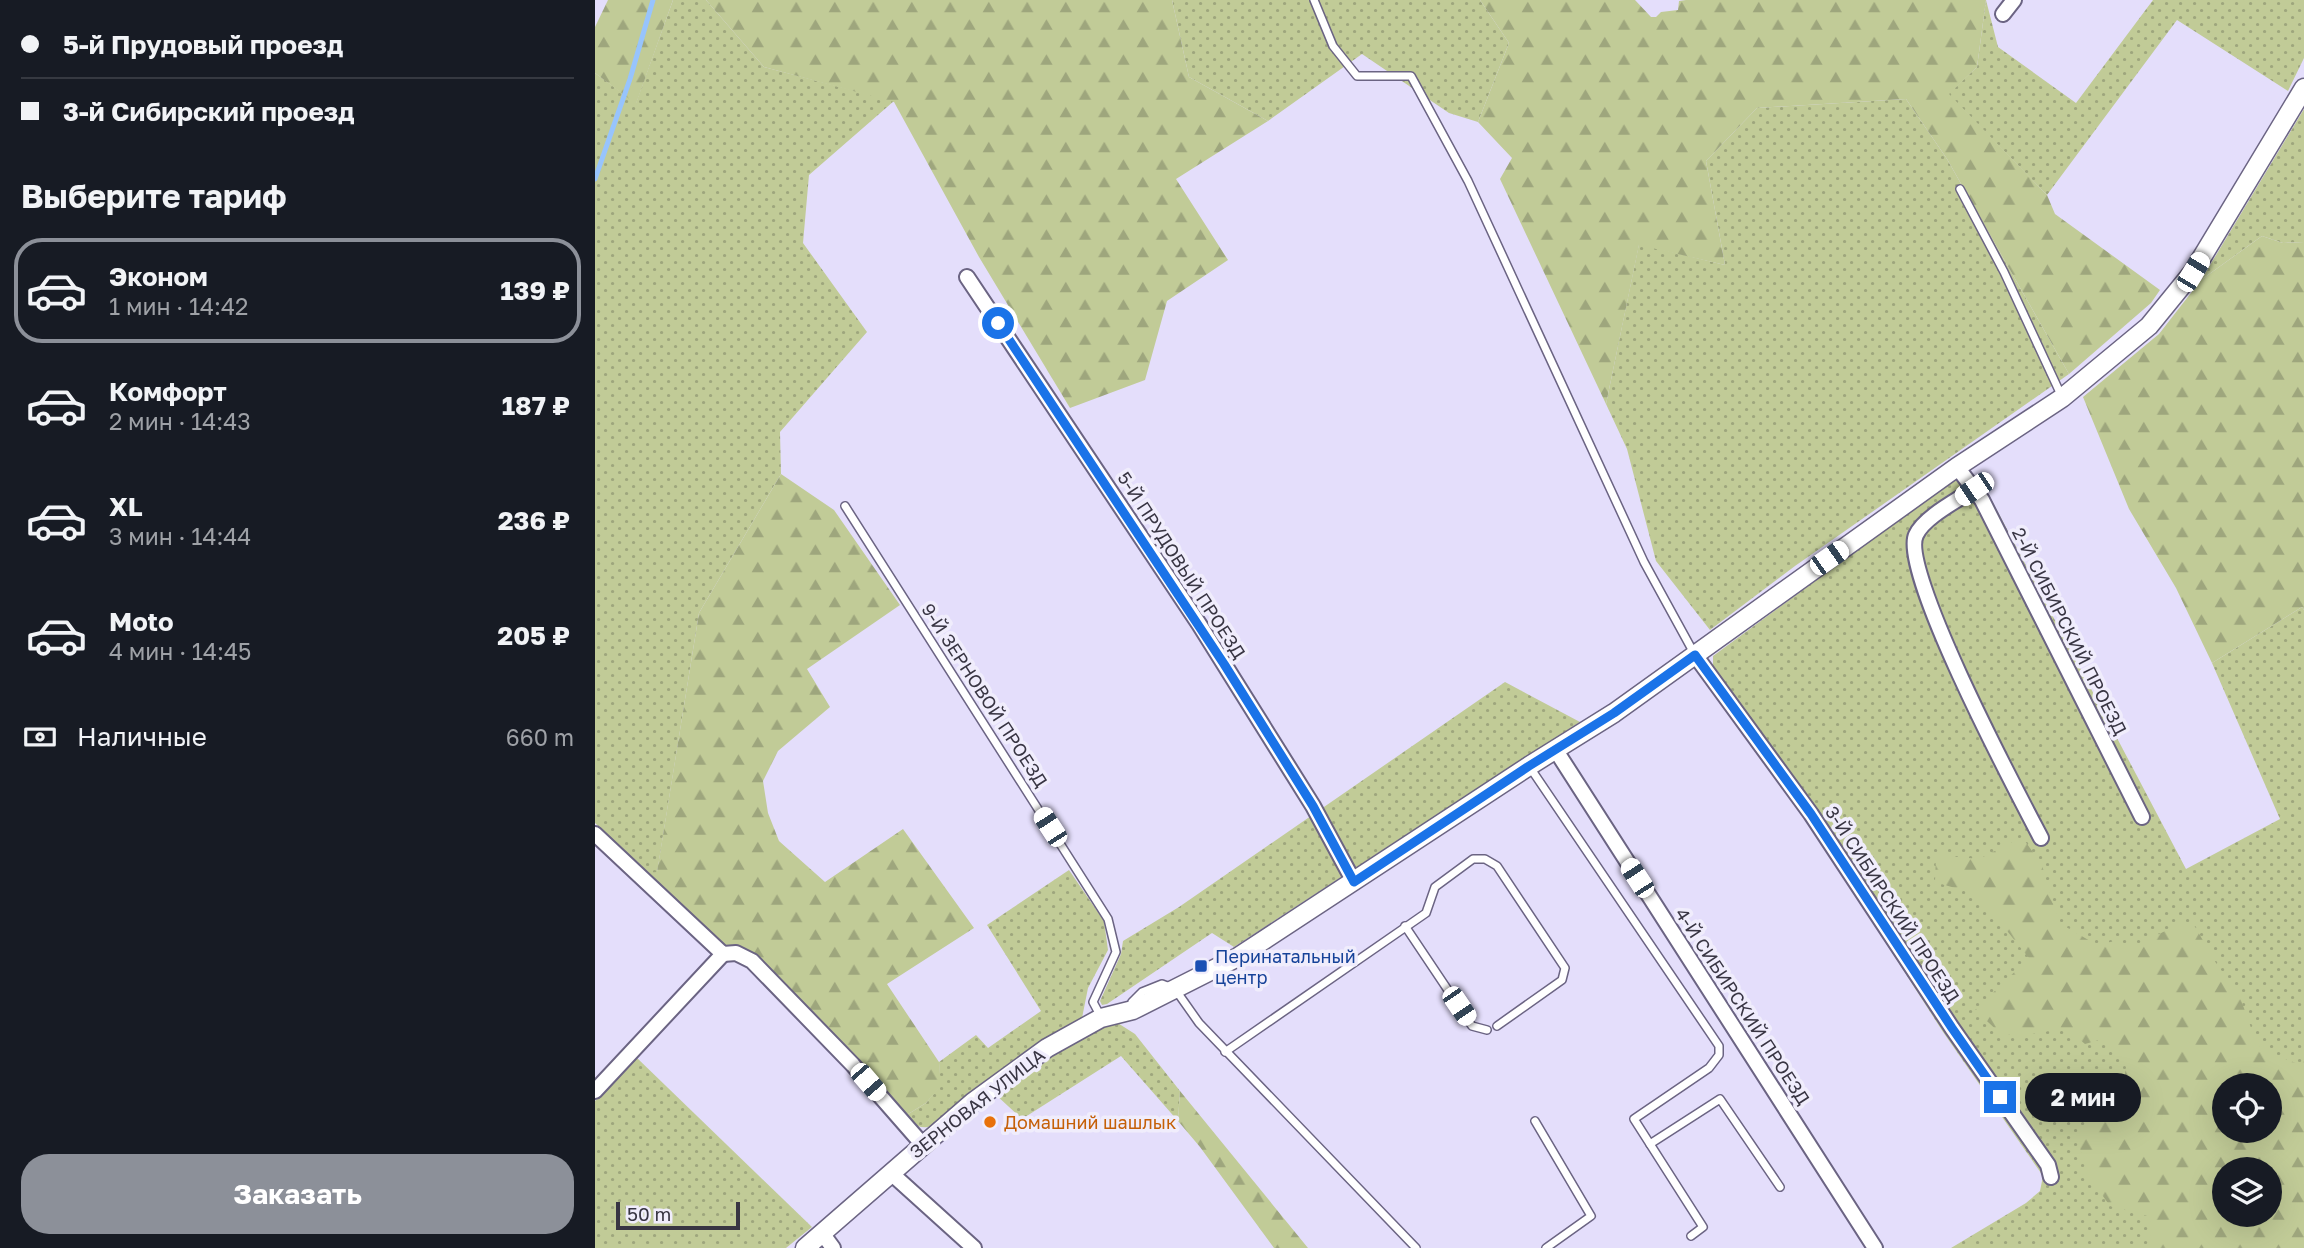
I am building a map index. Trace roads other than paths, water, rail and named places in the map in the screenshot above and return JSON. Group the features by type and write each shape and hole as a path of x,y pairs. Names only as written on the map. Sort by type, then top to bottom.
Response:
{"street":[{"path":"2003,14 2014,0"},
{"name":"ЗЕРНОВАЯ УЛИЦА","path":"805,1248 827,1241 891,1173 973,1102 1047,1048 1101,1018 1133,1010 1238,957 1614,713 1957,467 2062,398 2149,326 2193,272 2304,88"},
{"name":"5-Й ПРУДОВЫЙ ПРОЕЗД","path":"967,276 1205,634 1313,806 1354,882"},
{"name":"2-Й СИБИРСКИЙ ПРОЕЗД","path":"1957,467 1982,500 2142,817"},
{"path":"1974,489 1924,523 1915,536 1913,548 1919,576 1966,691 2041,838"},
{"name":"3-Й СИБИРСКИЙ ПРОЕЗД","path":"1695,655 1811,814 1952,1028 2048,1165 2051,1177"},
{"name":"4-Й СИБИРСКИЙ ПРОЕЗД","path":"1555,749 1875,1248"},
{"path":"595,834 723,954"},
{"path":"595,1091 723,954 736,953 752,961 853,1065 923,1145"},
{"path":"891,1173 974,1248"}],"lane":[{"path":"1314,0 1333,46 1357,76 1411,76 1468,181 1644,562 1695,655"},
{"path":"1960,189 2004,272 2062,398"},
{"name":"9-Й ЗЕРНОВОЙ ПРОЕЗД","path":"845,506 1108,919 1116,952 1093,1002 1101,1018"},
{"path":"1529,766 1719,1046 1719,1055 1709,1068 1634,1119 1703,1227 1691,1236"},
{"path":"1225,1052 1426,913 1435,887 1473,859 1485,859 1496,866 1565,968 1562,980 1497,1026"},
{"path":"1405,926 1472,1026 1487,1030"},
{"path":"1175,989 1199,1023 1225,1052 1416,1248"},
{"path":"1650,1144 1720,1099 1780,1186"},
{"path":"1535,1121 1591,1216 1546,1248"}],"waterway":[{"path":"595,179 630,79 653,0"}],"place":[{"name":"Перинатальный центр","path":"1201,966"},
{"name":"Домашний шашлык","path":"990,1122"}]}
